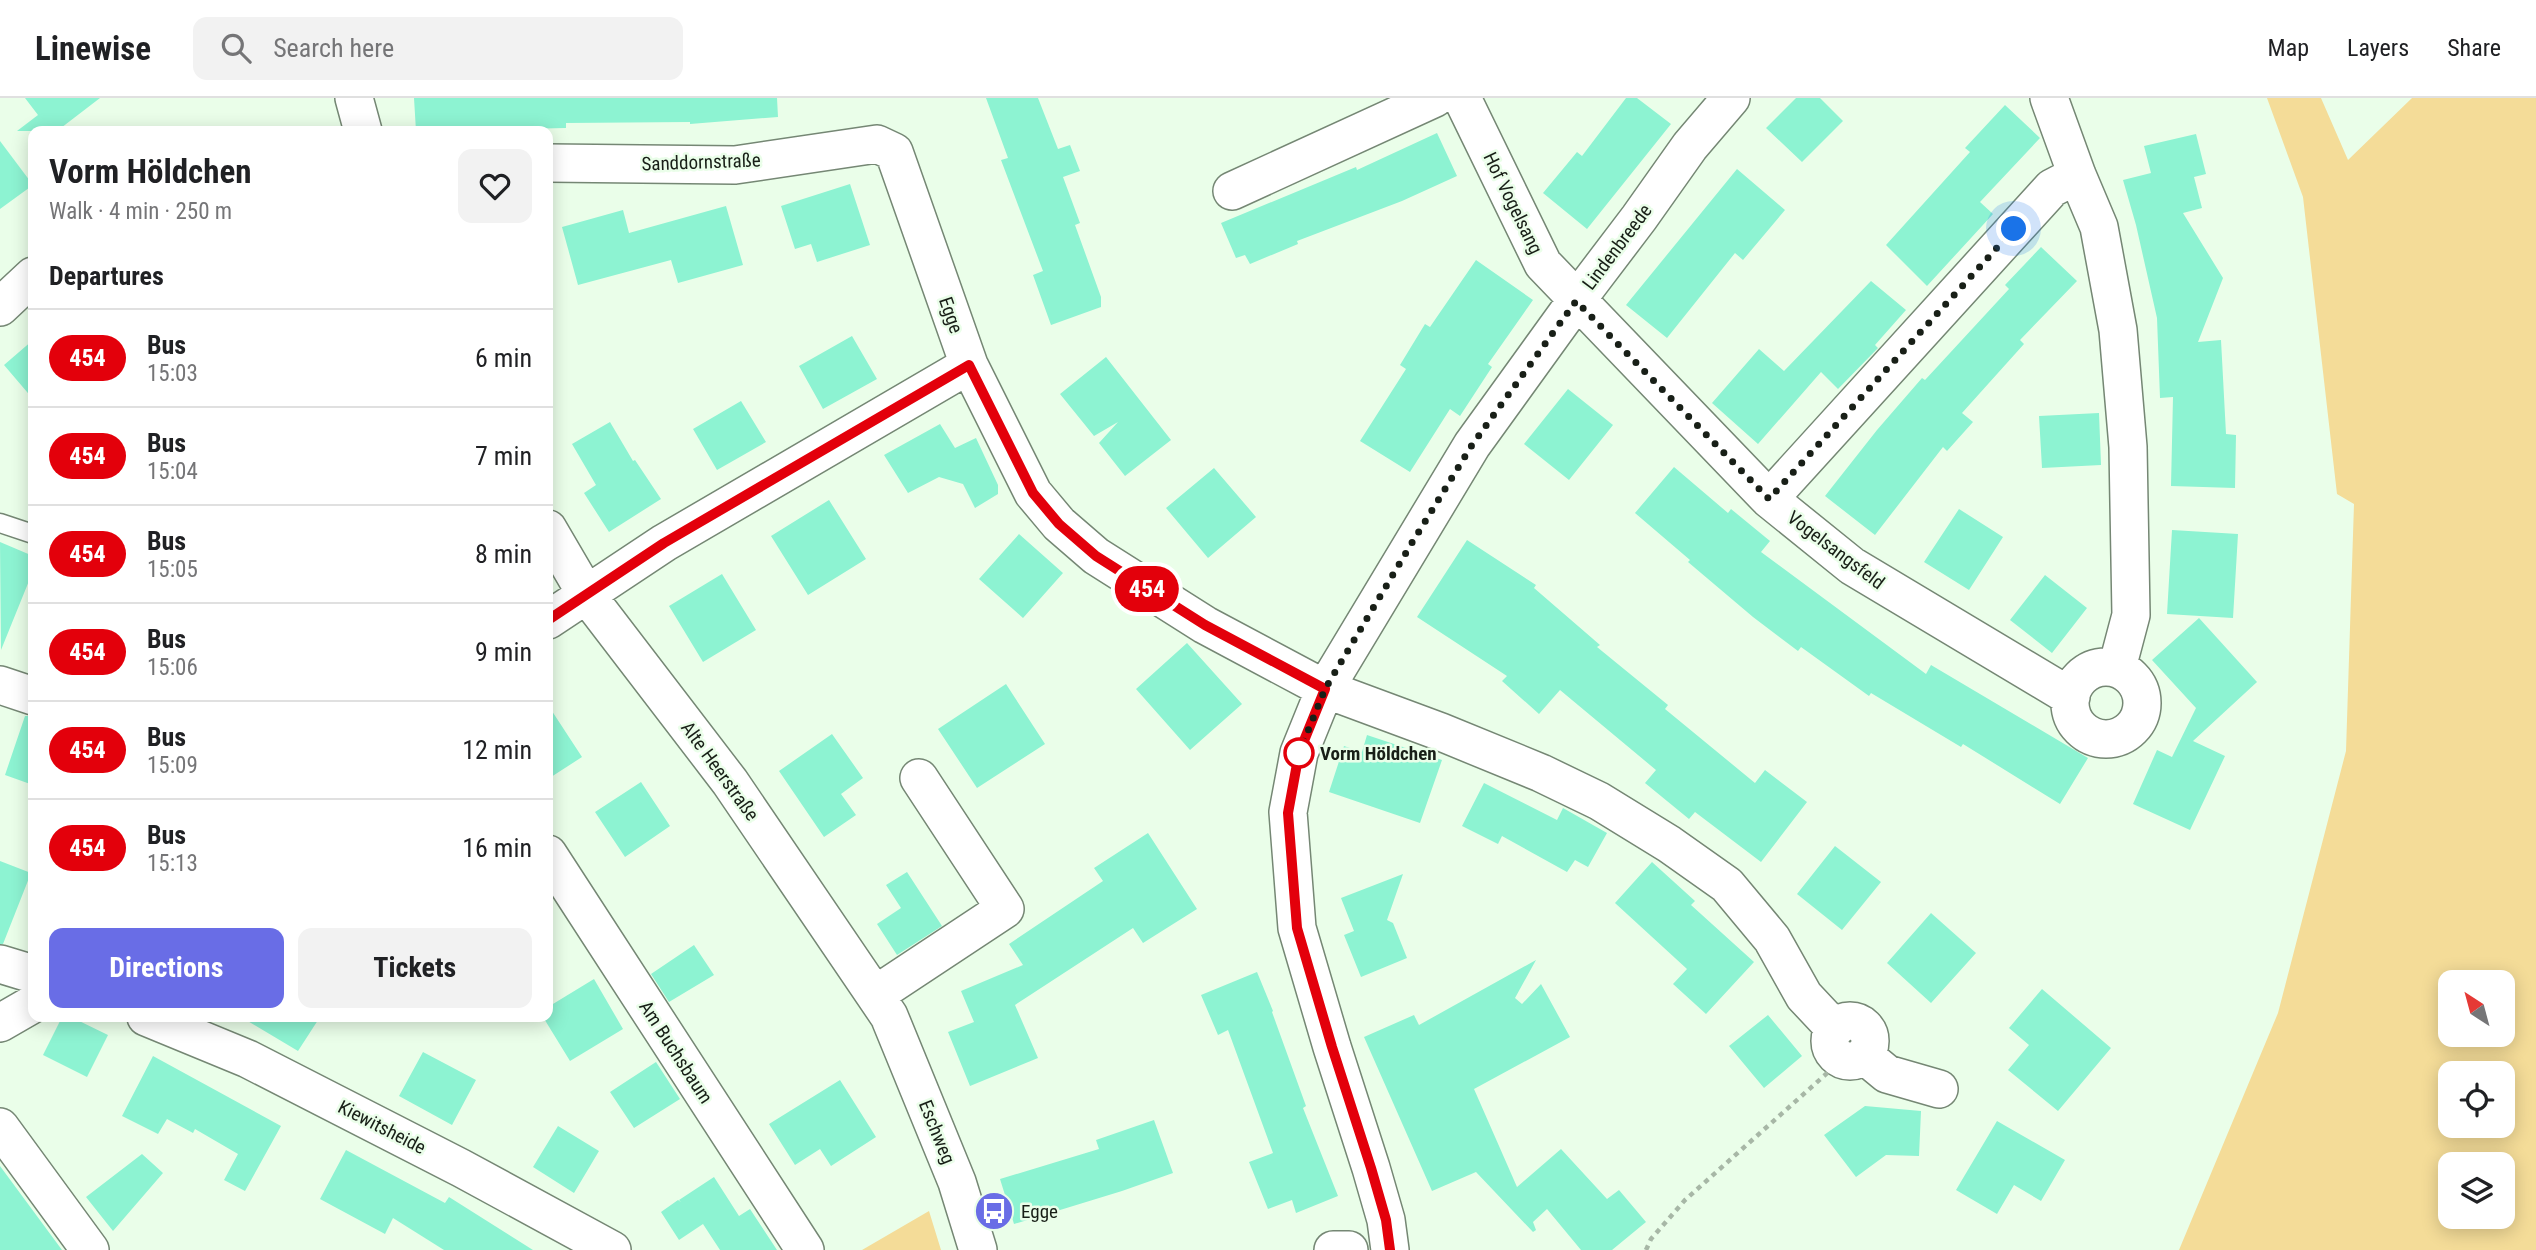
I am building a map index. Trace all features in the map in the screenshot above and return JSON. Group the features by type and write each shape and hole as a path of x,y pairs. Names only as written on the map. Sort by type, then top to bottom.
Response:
{"street":[{"path":"354,98 362,126"},
{"path":"1232,191 1435,98"},
{"name":"Hof Vogelsang","path":"1462,98 1543,264 1576,301"},
{"name":"Lindenbreede","path":"1390,1250 1386,1220 1371,1168 1297,928 1288,813 1299,753 1325,689 1472,445 1690,146 1731,98"},
{"path":"2049,98 2099,227 2118,330 2128,447 2131,615 2117,668"},
{"name":"Sanddornstraße","path":"553,163 735,165 877,144 894,152"},
{"name":"Egge","path":"894,152 969,365 1033,493 1059,524 1096,556 1205,625 1325,689"},
{"path":"1769,499 2052,188 2077,175"},
{"path":"0,307 28,282"},
{"name":"Vogelsangsfeld","path":"1576,301 1769,499 1852,566 2071,697"},
{"path":"553,617 675,536 969,365"},
{"name":"Alte Heerstraße","path":"553,538 586,594 730,782 882,1005"},
{"path":"2105,667 2117,668 2136,682 2143,705 2134,727 2114,739 2102,739 2081,730 2070,709 2071,697 2082,676 2105,667"},
{"path":"0,685 28,694"},
{"path":"1325,689 1541,773 1599,801 1670,844 1727,885 1772,939 1804,996 1847,1048 1886,1074 1939,1089"},
{"path":"882,1005 1005,909 919,778"},
{"name":"Am Buchsbaum","path":"553,862 805,1250"},
{"path":"0,964 28,972"},
{"name":"Eschweg","path":"882,1005 957,1182 978,1250"},
{"path":"0,1023 28,1007"},
{"name":"Kiewitsheide","path":"158,1022 248,1059 461,1168 612,1250"},
{"path":"0,1127 90,1250"},
{"path":"1333,1250 1349,1250"}],"lane":[{"path":"0,523 28,532"}],"path":[{"path":"1646,1250 1651,1239 1685,1200 1847,1048"}],"shaded area":[{"path":"2267,98 2321,98 2348,160 2412,98 2536,98 2536,1250 2179,1250 2278,1013 2346,751 2354,504 2337,494 2303,197"},
{"path":"929,1211 941,1250 862,1250"}],"building":[{"path":"25,98 100,98 64,126 28,126 28,131 17,131 38,115"},
{"path":"414,98 777,98 778,117 690,124 566,123 566,128 416,126"},
{"path":"986,98 1038,98 1058,149 1070,145 1080,171 1063,177 1080,223 1075,225 1101,297 1101,307 1051,325 1033,275 1043,271 1001,160 1008,158"},
{"path":"1626,98 1637,98 1671,124 1587,229 1543,193 1577,152 1582,156"},
{"path":"1796,98 1820,98 1843,121 1802,162 1766,128"},
{"path":"2005,105 2040,138 1980,202 1993,214 1927,286 1886,245 1970,152 1965,148"},
{"path":"1437,133 1457,176 1402,201 1297,241 1298,244 1250,264 1245,255 1236,258 1221,223 1356,167 1357,170"},
{"path":"2196,134 2206,174 2194,177 2202,208 2183,213 2223,278 2198,342 2221,340 2226,434 2236,435 2235,488 2171,486 2173,397 2160,398 2157,318 2123,180 2151,173 2144,146"},
{"path":"0,141 28,178 28,189 0,209"},
{"path":"1737,169 1785,210 1743,260 1735,253 1667,338 1626,305"},
{"path":"850,184 870,245 817,262 811,244 795,249 781,206"},
{"path":"726,206 743,265 678,283 671,260 578,285 562,227 623,210 629,233"},
{"path":"2041,247 2077,281 2020,340 2024,344 1962,413 1973,422 1947,451 1943,447 1875,535 1825,496 1922,378 1925,380 2009,289 2005,285"},
{"path":"1476,260 1533,300 1488,364 1492,367 1460,416 1450,409 1410,472 1360,441 1406,369 1400,365 1425,324 1430,327"},
{"path":"1871,281 1906,310 1875,345 1878,348 1838,389 1821,372 1758,444 1712,403 1759,349 1784,371"},
{"path":"852,336 877,379 823,409 799,366"},
{"path":"28,344 28,393 4,365"},
{"path":"1106,357 1171,440 1125,476 1099,443 1118,422 1094,436 1060,394"},
{"path":"1568,389 1613,425 1569,480 1524,444"},
{"path":"741,401 766,442 717,470 693,429"},
{"path":"2099,413 2101,465 2042,468 2039,416"},
{"path":"610,422 633,461 635,460 661,499 609,532 584,493 596,485 572,444"},
{"path":"940,424 955,448 976,438 998,485 998,494 975,508 963,484 939,477 908,493 884,455"},
{"path":"1674,467 1728,513 1731,509 1770,541 1761,552 1926,674 1931,665 2088,758 2060,804 1963,744 1961,747 1871,693 1869,696 1801,647 1798,651 1688,562 1690,560 1635,513"},
{"path":"1214,468 1256,517 1208,558 1166,508"},
{"path":"829,500 866,559 808,595 771,536"},
{"path":"1959,509 2003,537 1969,590 1924,562"},
{"path":"2172,530 2238,534 2233,618 2167,614"},
{"path":"1019,534 1063,573 1023,618 979,579"},
{"path":"1467,540 1536,585 1534,588 1600,645 1597,647 1668,705 1665,709 1755,783 1765,770 1807,802 1761,862 1695,812 1689,819 1645,783 1656,770 1560,690 1539,714 1502,681 1507,676 1417,617"},
{"path":"0,542 28,554 28,583 1,650"},
{"path":"722,574 756,630 703,662 669,606"},
{"path":"2045,575 2087,608 2052,653 2010,620"},
{"path":"2199,618 2257,682 2193,741 2225,756 2190,830 2133,804 2157,750 2172,757 2196,708 2152,660"},
{"path":"1187,643 1242,704 1190,750 1136,689"},
{"path":"1006,684 1045,744 977,788 938,729"},
{"path":"553,713 582,757 553,776"},
{"path":"25,716 28,716 28,783 5,775"},
{"path":"832,734 863,778 841,794 856,815 824,837 779,771"},
{"path":"1367,735 1442,760 1420,823 1329,792 1344,746 1362,752"},
{"path":"641,782 670,826 625,857 595,812"},
{"path":"1484,783 1557,820 1563,808 1607,833 1588,867 1575,860 1567,872 1502,836 1498,844 1462,826"},
{"path":"1148,833 1197,909 1143,943 1133,928 1015,1005 1038,1058 970,1086 948,1032 974,1022 961,991 1023,965 1009,944 1103,881 1094,868"},
{"path":"1835,846 1881,882 1842,930 1797,894"},
{"path":"0,861 28,872 28,881 3,944 0,944"},
{"path":"1652,862 1695,901 1691,905 1754,962 1706,1014 1673,984 1687,969 1615,903"},
{"path":"907,872 942,926 897,955 877,924 901,908 886,885"},
{"path":"1403,874 1387,920 1393,923 1407,958 1361,977 1344,935 1354,931 1341,898"},
{"path":"1931,913 1976,953 1931,1003 1887,963"},
{"path":"694,945 714,975 669,1002 651,974"},
{"path":"1536,960 1515,998 1522,1004 1541,984 1570,1037 1474,1089 1517,1187 1561,1149 1607,1199 1619,1190 1646,1222 1612,1250 1581,1250 1547,1209 1533,1222 1536,1230 1533,1232 1476,1172 1432,1191 1364,1037 1414,1015 1419,1025"},
{"path":"1257,972 1306,1106 1303,1108 1338,1196 1296,1213 1292,1200 1268,1209 1249,1162 1273,1153 1228,1030 1218,1035 1201,995"},
{"path":"594,979 623,1029 570,1061 546,1022 553,1022 553,1004"},
{"path":"2042,989 2111,1048 2058,1111 2008,1070 2029,1045 2009,1028"},
{"path":"1768,1015 1802,1056 1764,1088 1729,1046"},
{"path":"60,1022 81,1022 108,1035 87,1077 43,1055"},
{"path":"249,1022 317,1022 298,1051"},
{"path":"423,1052 476,1080 452,1125 399,1096"},
{"path":"153,1056 281,1126 245,1191 224,1180 238,1154 195,1129 193,1133 167,1119 158,1134 122,1116"},
{"path":"656,1062 680,1099 634,1128 610,1092"},
{"path":"840,1080 876,1137 831,1166 820,1149 795,1165 769,1124"},
{"path":"1865,1106 1921,1111 1919,1156 1886,1155 1856,1177 1824,1135"},
{"path":"1154,1120 1173,1173 1014,1224 1000,1179 1099,1149 1096,1140"},
{"path":"1997,1121 2065,1160 2041,1201 2014,1185 1997,1214 1956,1190"},
{"path":"558,1126 599,1151 574,1193 533,1167"},
{"path":"346,1150 445,1203 449,1197 533,1250 444,1250 393,1218 385,1234 320,1199"},
{"path":"142,1154 163,1173 113,1231 86,1197"},
{"path":"0,1166 62,1250 0,1250"},
{"path":"714,1177 739,1216 750,1209 777,1250 720,1250 703,1224 679,1240 661,1212 678,1200 681,1202 679,1200"}],"bus line":[{"name":"454","path":"553,617 664,543 790,467 969,365 1033,493 1059,524 1096,556 1205,625 1325,689 1299,753 1288,813 1297,928 1371,1168 1386,1220 1390,1250"}],"place":[{"name":"Vorm Höldchen","path":"1299,753"},
{"name":"Egge","path":"994,1211"}],"route":[{"path":"1299,753 1325,689 1410,546 1472,445 1576,301 1769,499 2014,229"}]}
